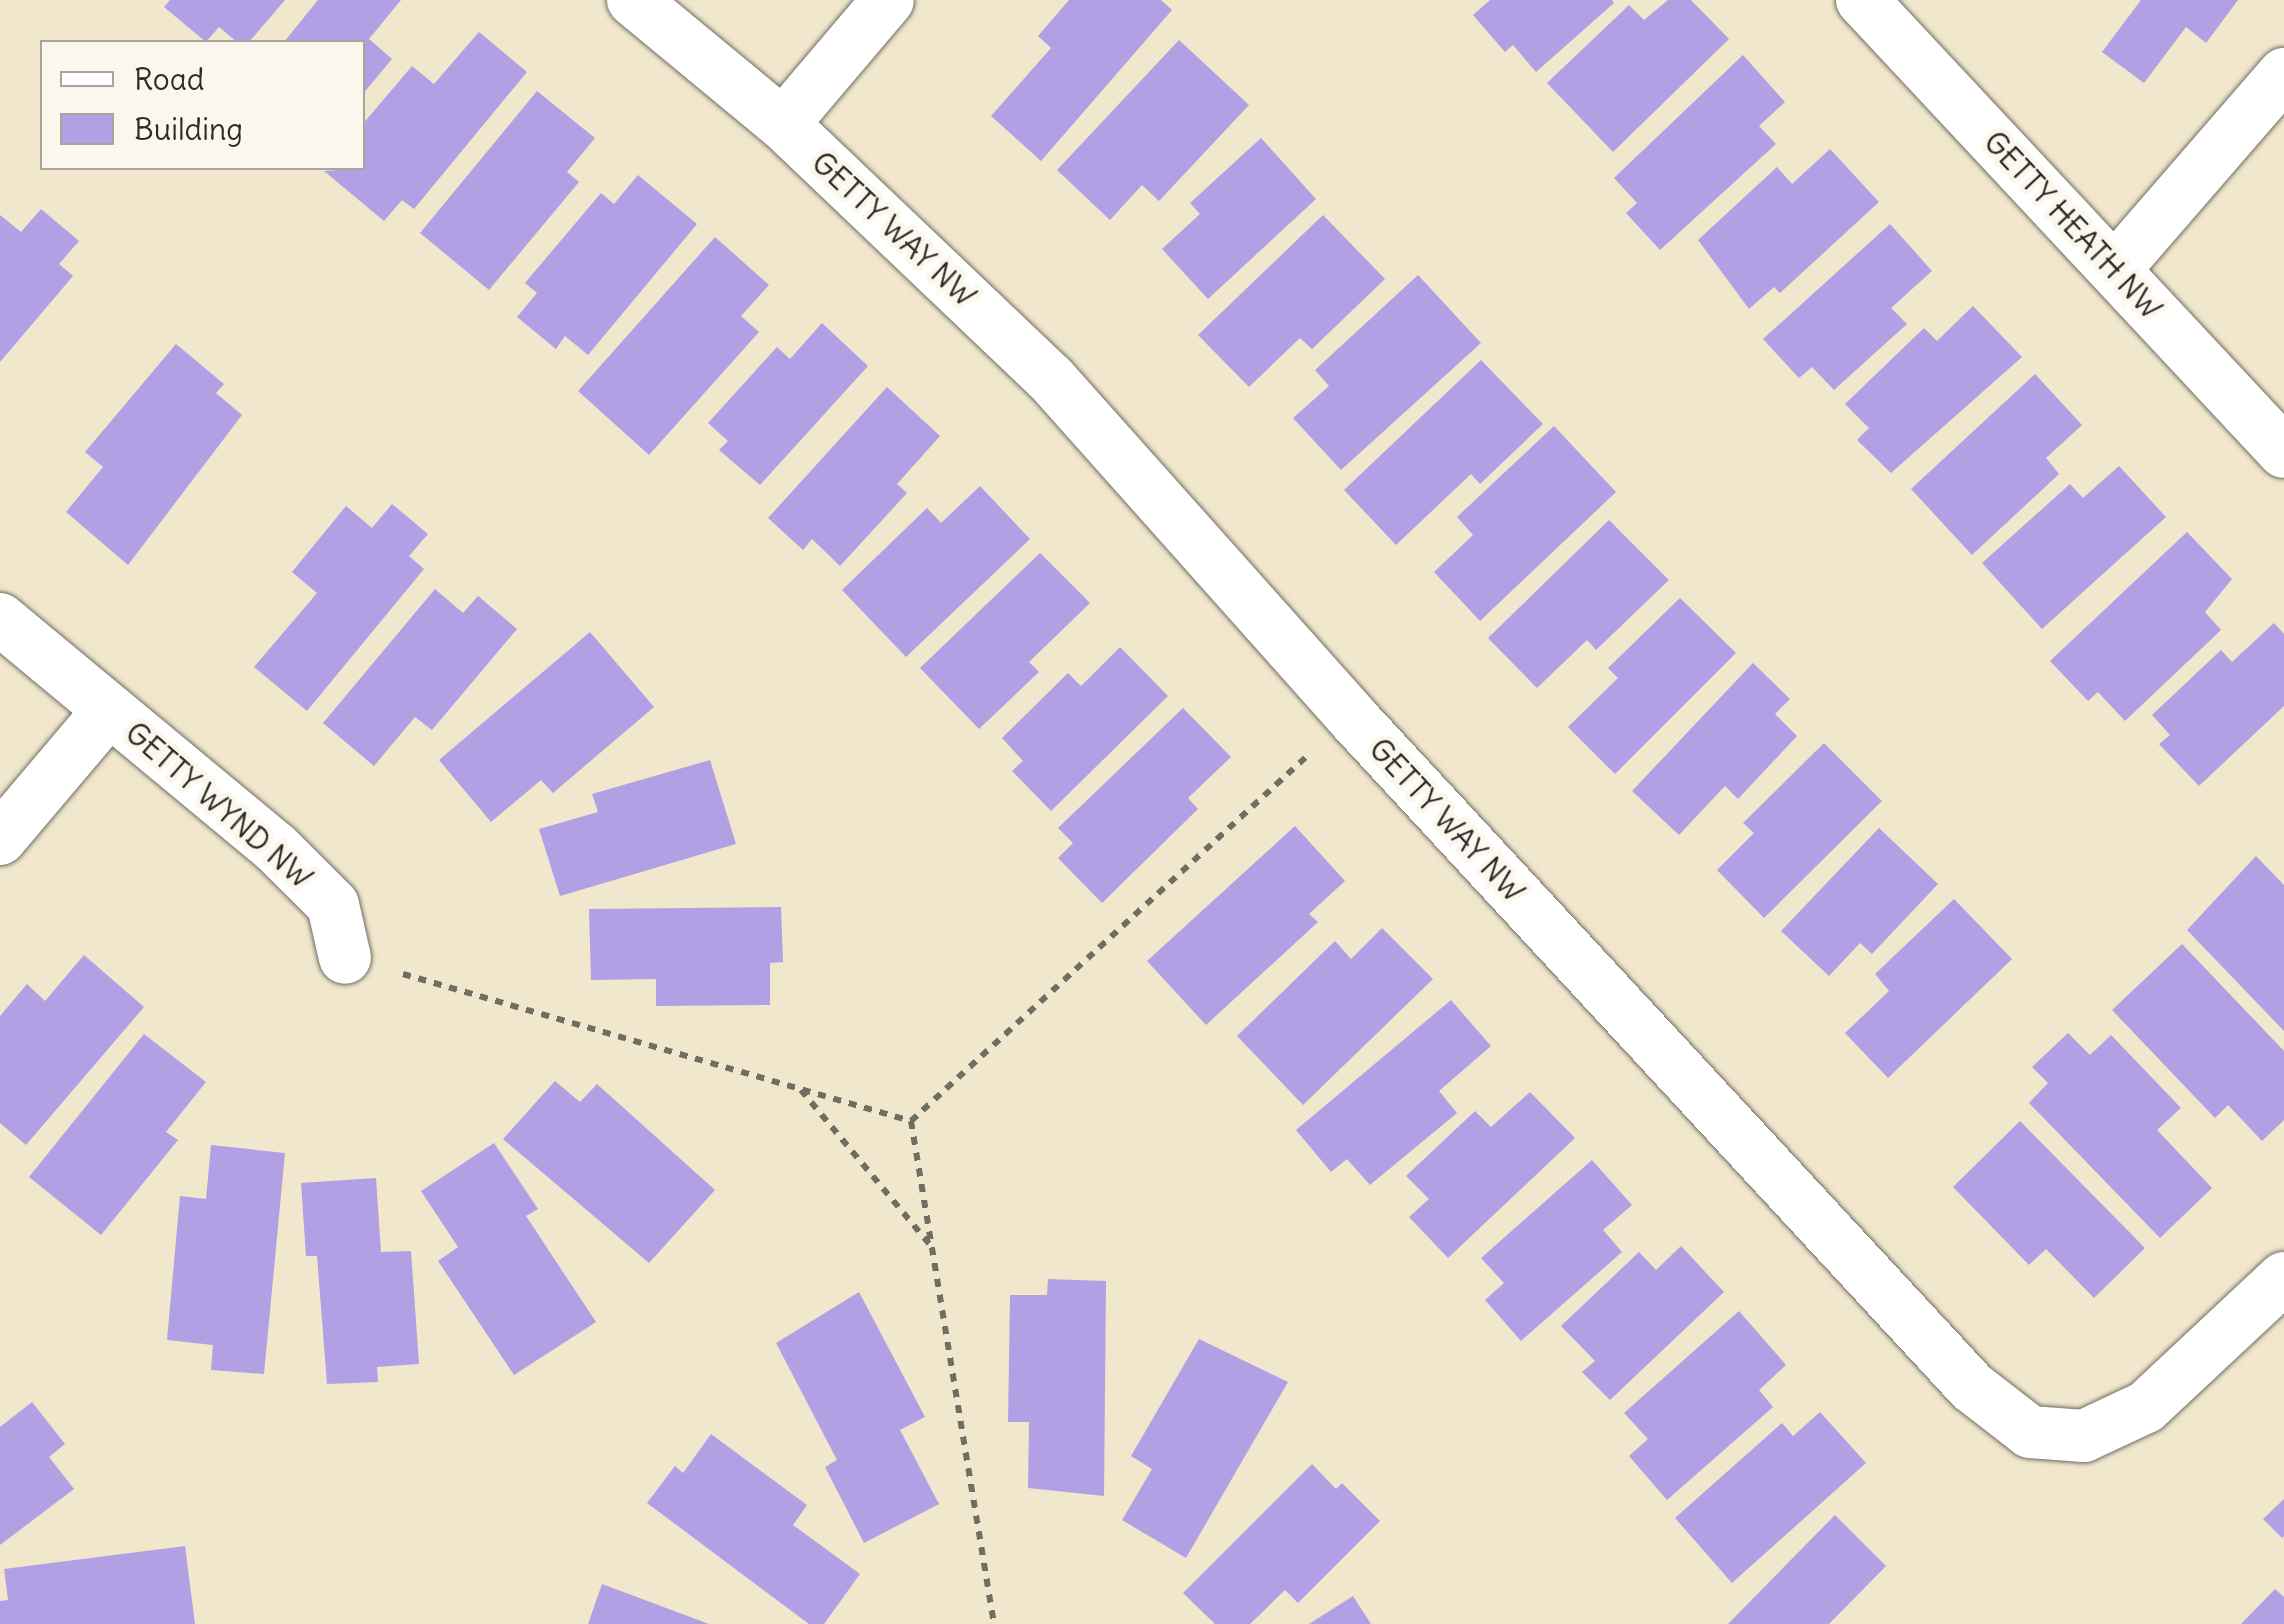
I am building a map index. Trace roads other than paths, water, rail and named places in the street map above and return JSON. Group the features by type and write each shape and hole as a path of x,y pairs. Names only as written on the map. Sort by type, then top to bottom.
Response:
{"street":[{"name":"GETTY WAY NW","path":"633,0 783,124 1051,379 1351,716 1972,1387 2030,1432 2084,1436 2146,1407 2284,1278"},
{"path":"783,124 888,0"},
{"name":"GETTY HEATH NW","path":"1862,0 2284,452"},
{"path":"2115,269 2284,74"},
{"name":"GETTY WYND NW","path":"0,619 275,848 333,905 345,958"},
{"name":"GETTY WYND NW","path":"0,839 110,710"}]}
